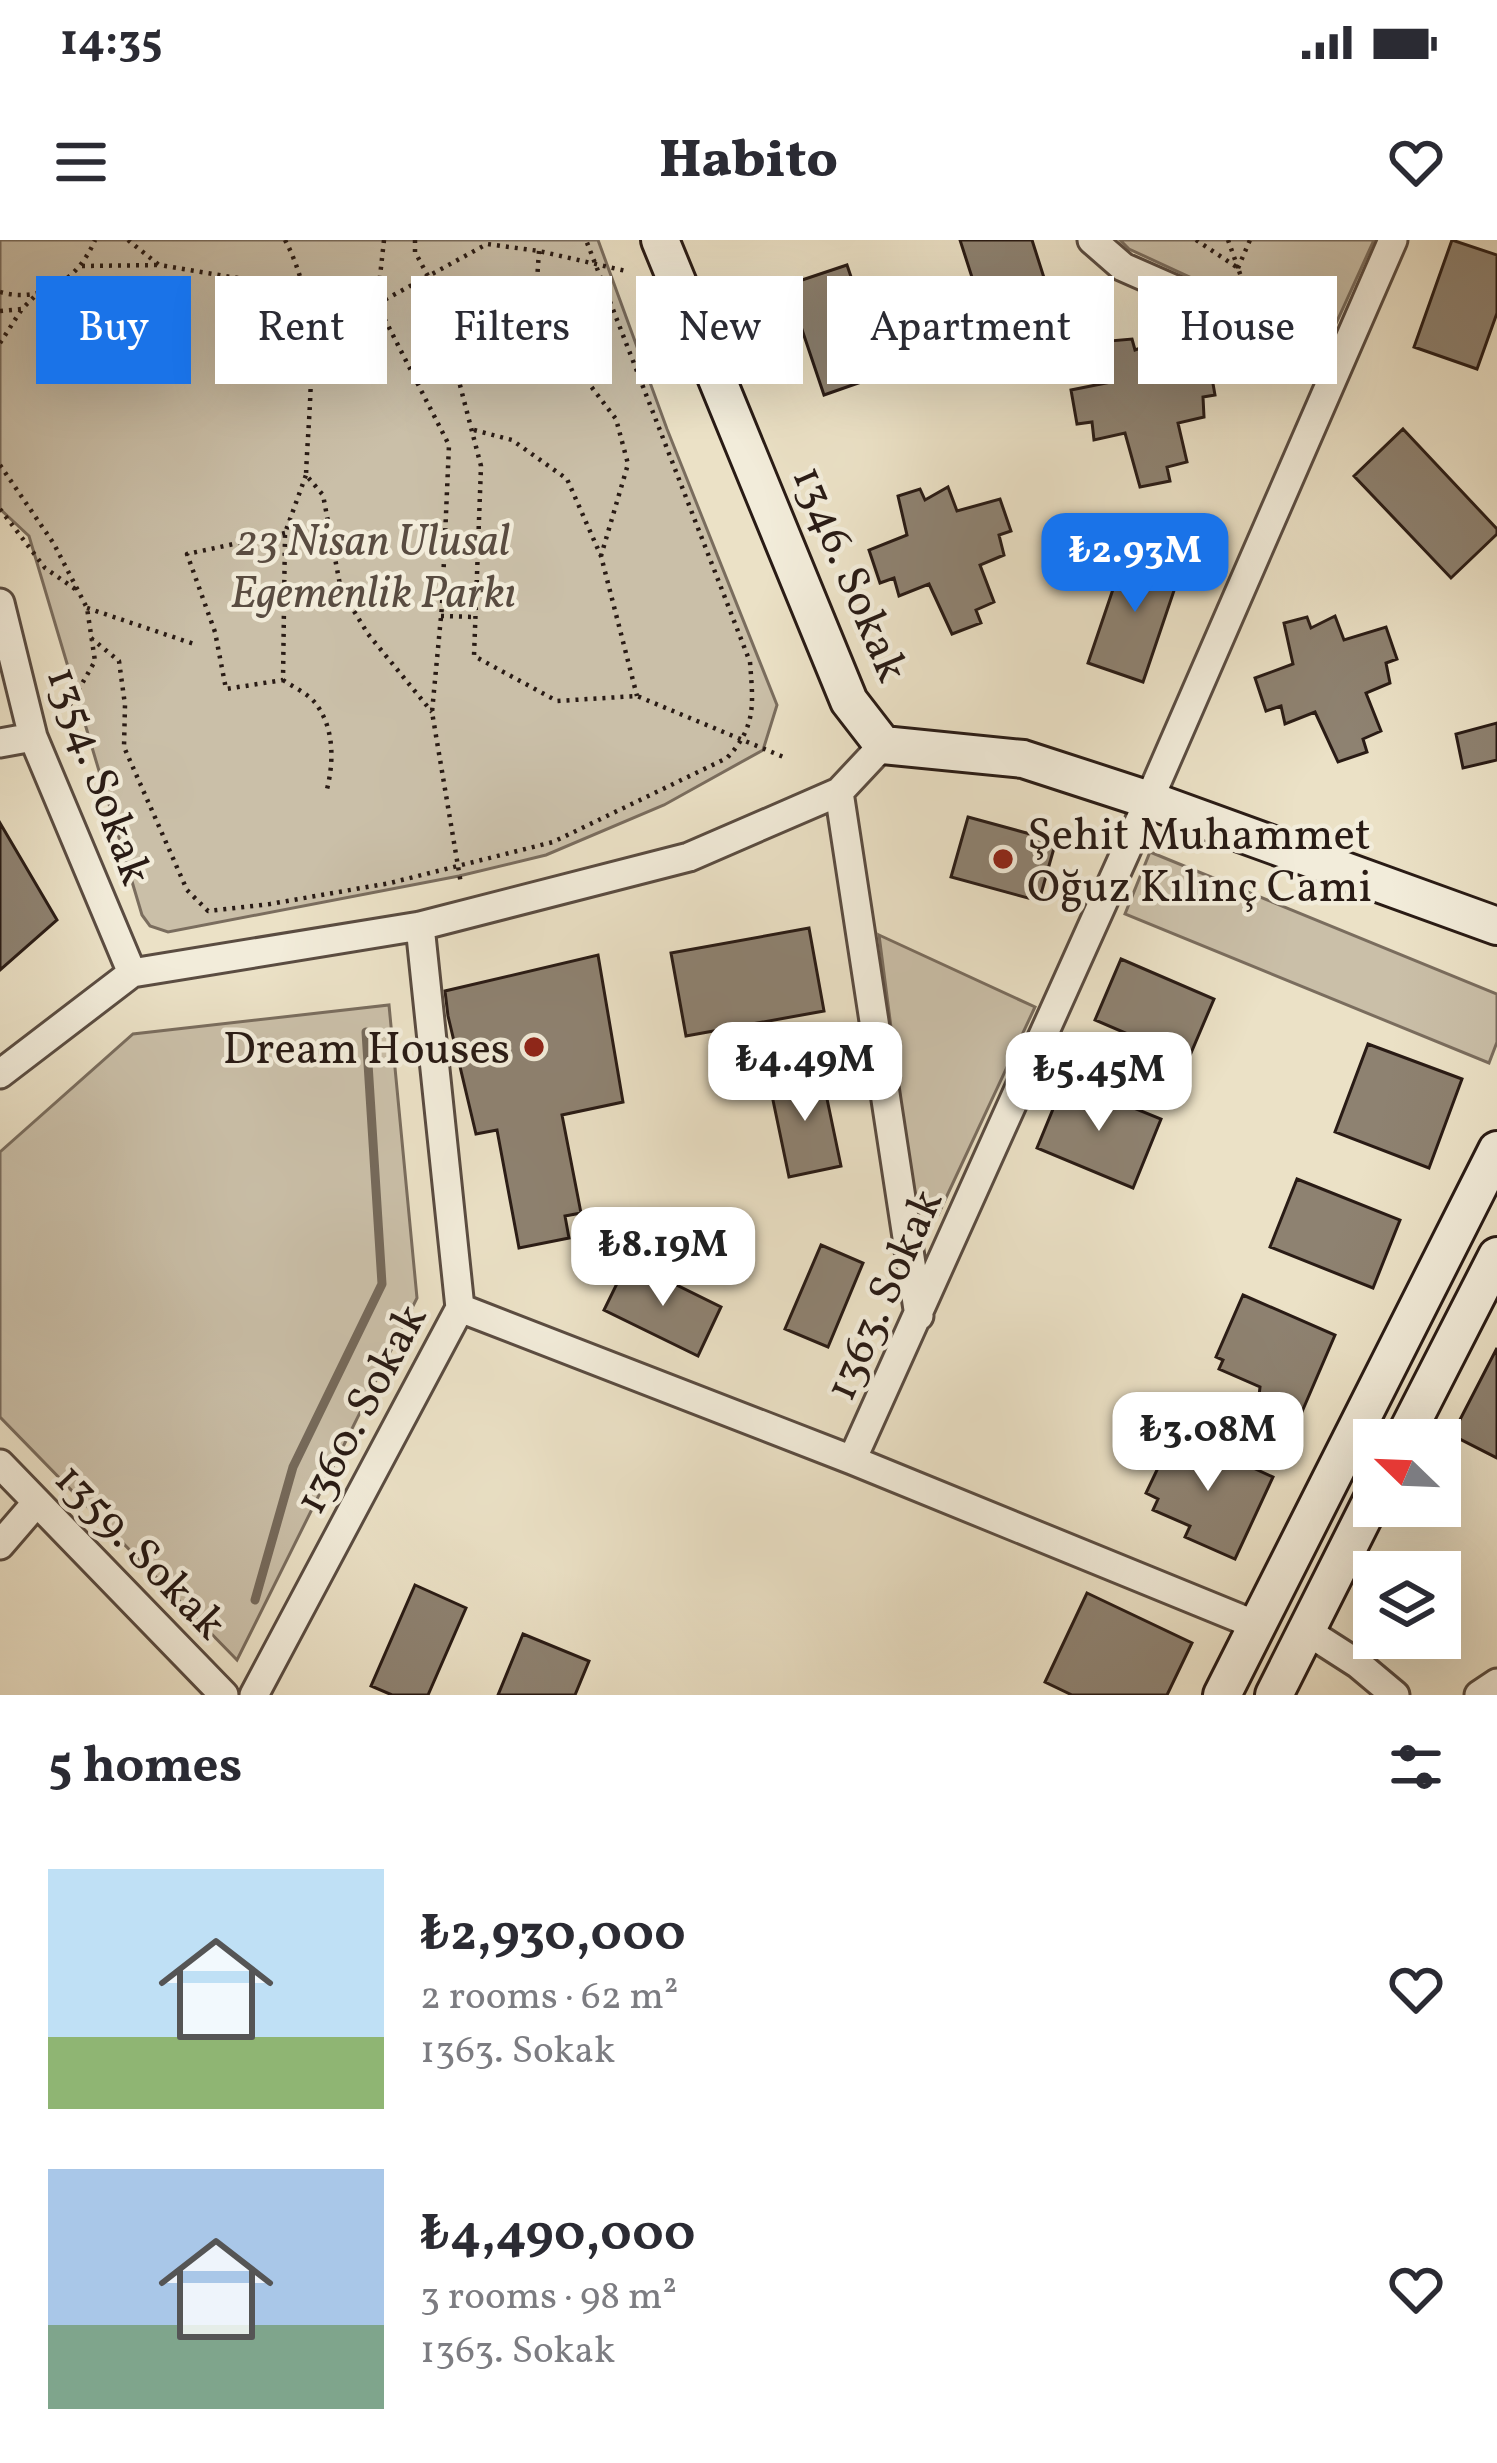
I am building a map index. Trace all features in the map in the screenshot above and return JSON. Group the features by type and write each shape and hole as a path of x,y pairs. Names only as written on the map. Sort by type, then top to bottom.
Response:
{"street":[{"name":"1346. Sokak","path":"660,240 850,701 883,745 1023,759 1497,926"},
{"path":"1092,240 1123,267 1144,276"},
{"name":"1363. Sokak","path":"852,1460 1149,800 1393,240"},
{"name":"1354. Sokak","path":"0,604 33,737 132,974"},
{"path":"0,743 33,737"},
{"path":"0,1074 132,974 420,926 688,857 839,792 883,745"},
{"path":"839,792 919,1316"},
{"name":"1360. Sokak","path":"254,1695 460,1308 420,926"},
{"path":"1222,1695 1497,1150"},
{"path":"1413,1419 1497,1256"},
{"path":"460,1308 852,1460 1256,1625"},
{"name":"1359. Sokak","path":"0,1464 224,1695"},
{"path":"0,1545 37,1502"},
{"path":"1274,1695 1358,1527"},
{"path":"1305,1630 1395,1695"},
{"path":"1480,1695 1497,1683"}],"path":[{"path":"70,276 82,266 95,240"},
{"path":"128,240 159,266"},
{"path":"283,680 285,533 306,475 310,322 295,259 285,240"},
{"path":"380,276 384,240"},
{"path":"415,240 415,252 435,289 481,466 474,656 557,701 637,696 786,758"},
{"path":"91,638 118,662 125,705 124,747 187,890 208,911 390,883 553,842 727,758 743,741 754,709 750,662 586,240"},
{"path":"1196,240 1238,268"},
{"path":"1228,240 1241,276"},
{"path":"1238,268 1250,240"},
{"path":"387,298 487,244 626,271"},
{"path":"539,251 537,281 544,325 616,418 628,464 601,556"},
{"path":"82,266 159,266 222,276"},
{"path":"0,292 36,293"},
{"path":"0,343 36,295"},
{"path":"0,311 22,309"},
{"path":"387,324 449,446 432,712 461,890"},
{"path":"471,429 512,440 567,479 601,556 637,696"},
{"path":"0,465 54,544 87,608 95,662 67,710"},
{"path":"306,475 323,495 341,590 368,634 432,712"},
{"path":"0,509 45,568 79,592"},
{"path":"285,533 187,554 215,632 226,689 283,680 315,700 329,730 332,772 326,793"},
{"path":"87,608 194,644"},
{"path":"441,616 475,617"}],"green space":[{"name":"23 Nisan Ulusal Egemenlik Parkı","path":"0,240 598,240 611,276 411,276 411,384 612,384 612,278 636,344 636,384 651,384 777,705 763,750 664,805 546,855 168,932 150,926 142,915 29,536 0,509"},
{"path":"1120,240 1374,240 1337,321 1337,276 1187,276 1129,249"},
{"path":"1150,852 1497,994 1497,1042 1489,1063 1125,914"},
{"path":"879,935 1035,1007 938,1215 914,1204"},
{"path":"389,1005 417,1298 237,1660 0,1417 0,1152 133,1034"}],"building":[{"path":"960,240 1032,240 1043,276 972,276"},
{"path":"1452,240 1497,255 1497,313 1477,369 1414,347"},
{"path":"847,265 851,276 827,276 827,384 855,384 824,395 803,333 803,280"},
{"path":"1132,339 1138,349 1138,384 1213,384 1215,395 1203,397 1204,417 1178,423 1187,462 1167,467 1170,481 1140,487 1125,433 1094,440 1092,422 1077,424 1071,390 1114,384 1114,341"},
{"path":"1403,429 1497,529 1451,578 1354,476"},
{"path":"948,487 957,511 1000,499 1011,531 999,535 1004,555 980,565 994,602 976,610 981,623 952,634 929,584 899,596 894,578 880,583 869,550 907,535 898,496 920,489 925,500"},
{"path":"1127,548 1182,567 1143,682 1088,663"},
{"path":"1335,616 1344,640 1386,627 1397,659 1386,663 1390,683 1366,693 1381,731 1363,739 1367,752 1338,762 1315,712 1285,724 1281,706 1266,711 1255,678 1293,664 1284,623 1307,617 1311,628"},
{"path":"1497,723 1497,760 1463,768 1456,734"},
{"name":"Şehit Muhammet Oğuz Kılınç Cami","path":"968,817 1056,841 1039,901 951,877"},
{"path":"0,823 57,920 0,970"},
{"path":"809,928 824,1011 686,1036 671,953"},
{"name":"Dream Houses","path":"598,955 623,1102 562,1115 581,1213 565,1216 569,1238 519,1248 497,1130 476,1134 445,991"},
{"path":"1121,959 1214,999 1188,1060 1095,1020"},
{"path":"1368,1044 1462,1079 1429,1168 1335,1132"},
{"path":"821,1070 841,1166 789,1177 769,1081"},
{"path":"1065,1080 1161,1119 1133,1188 1037,1148"},
{"path":"1297,1179 1400,1220 1373,1288 1270,1247"},
{"path":"821,1245 863,1263 828,1347 785,1329"},
{"path":"628,1261 721,1307 698,1356 604,1310"},
{"path":"1243,1295 1335,1335 1301,1414 1259,1396 1260,1387 1219,1369 1223,1360 1216,1357"},
{"path":"1497,1348 1497,1458 1461,1440 1460,1419"},
{"path":"1175,1432 1273,1477 1235,1559 1185,1537 1190,1526 1153,1510 1158,1499 1146,1493"},
{"path":"415,1585 466,1608 428,1695 392,1695 371,1686"},
{"path":"1087,1593 1192,1643 1167,1695 1072,1695 1045,1682"},
{"path":"523,1634 589,1661 575,1695 498,1695"}],"waterway":[{"path":"255,1600 293,1467 382,1284 366,1032"}],"place":[{"name":"Şehit Muhammet Oğuz Kılınç Cami","path":"1003,859"},
{"name":"Dream Houses","path":"534,1047"}]}
